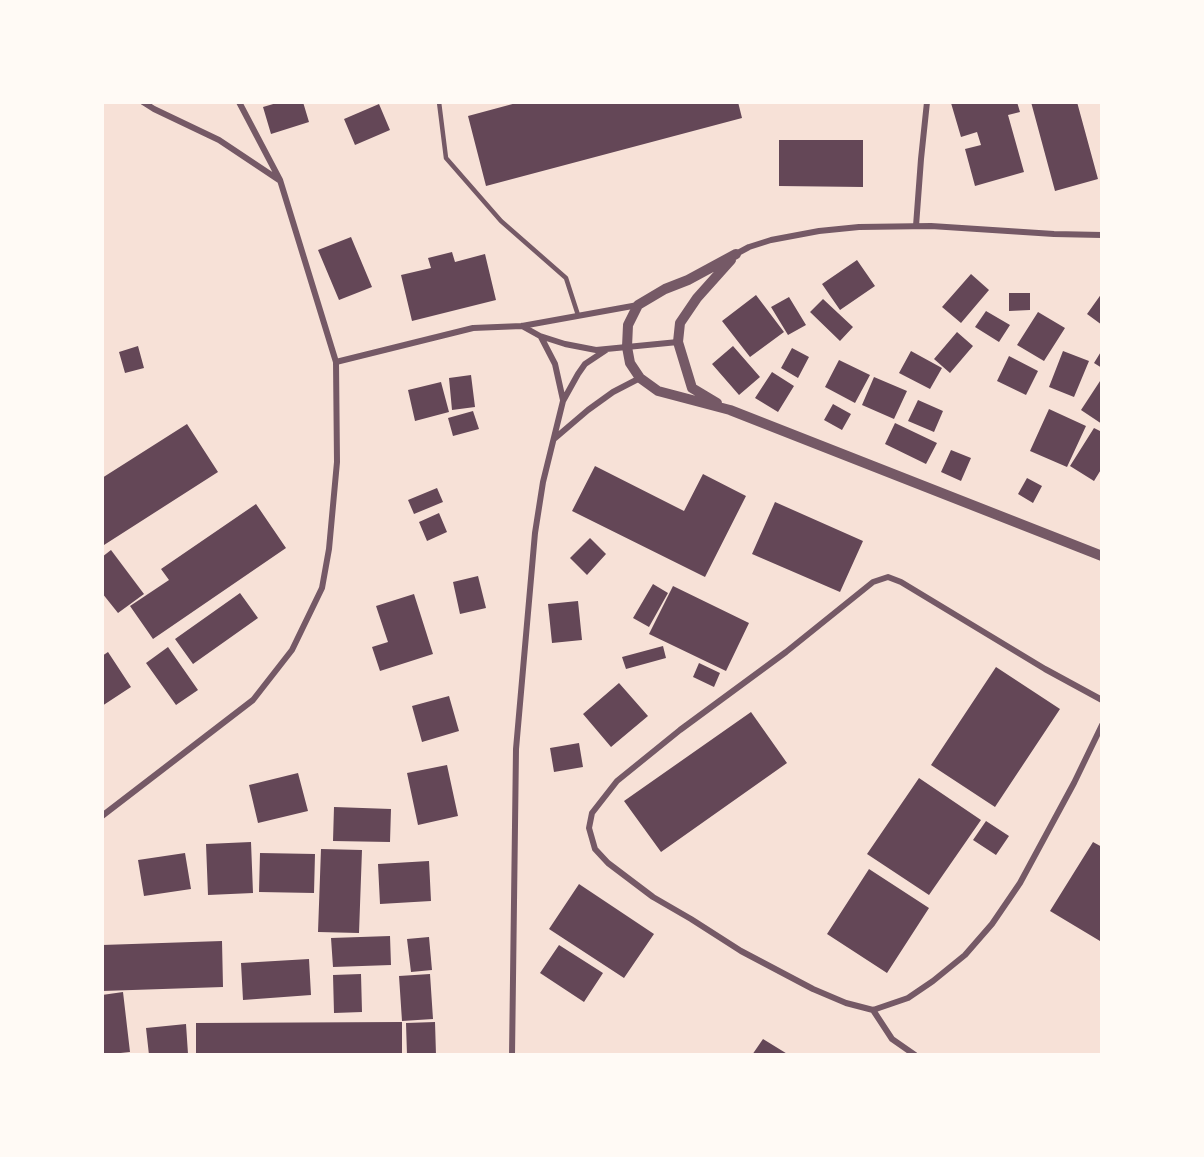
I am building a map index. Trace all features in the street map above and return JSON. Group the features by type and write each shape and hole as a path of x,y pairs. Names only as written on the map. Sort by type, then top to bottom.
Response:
{"street":[{"path":"143,102 219,140 280,180"},
{"path":"102,816 253,700 292,650 322,588 329,549 337,462 336,362 280,180 239,102"},
{"path":"927,102 916,226 1054,234 1102,234"},
{"path":"336,362 473,328 522,326 638,304 748,247 771,240 819,231 859,227 931,226"},
{"path":"730,410 692,388 678,342 681,323 697,298 736,254"},
{"path":"638,304 628,325 627,347 630,363 640,378 658,391 730,410 1102,556"},
{"path":"522,326 540,336 596,350 678,342"},
{"path":"540,336 555,364 563,401"},
{"path":"512,1055 516,749 535,533 543,482 563,401 585,364 606,350"},
{"path":"554,440 588,410 613,392 640,378"},
{"path":"1102,700 1045,669 901,582 888,577 873,582 786,652 680,730 617,782 592,813 589,828 596,849 608,863 653,897 741,951 813,989 846,1003 873,1010 908,998 933,981 965,955 992,924 1020,883 1074,783 1102,725"},
{"path":"873,1010 892,1039 915,1055"}],"lane":[{"path":"439,102 446,158 501,222 566,278 578,315"}],"building":[{"path":"280,102 303,102 309,122 271,134 263,107"},
{"path":"520,102 738,102 742,118 486,186 468,116"},
{"path":"1017,102 1020,112 1008,115 1024,172 975,186 965,149 981,145 977,132 961,137 951,103"},
{"path":"1031,102 1077,102 1098,179 1055,191"},
{"path":"379,104 390,130 355,145 344,119"},
{"path":"779,140 863,140 863,187 779,186"},
{"path":"351,237 372,287 339,300 318,250"},
{"path":"452,252 455,262 485,254 496,300 412,321 401,275 431,268 428,258"},
{"path":"857,260 875,286 840,310 822,284"},
{"path":"971,274 989,290 961,323 942,307"},
{"path":"1009,293 1030,293 1030,310 1009,311"},
{"path":"1102,293 1102,325 1087,314"},
{"path":"756,295 784,332 750,357 722,321"},
{"path":"789,297 806,325 788,335 771,307"},
{"path":"823,299 853,327 840,341 810,312"},
{"path":"986,311 1010,325 999,342 975,327"},
{"path":"1038,312 1065,328 1044,361 1017,345"},
{"path":"957,332 973,346 950,373 934,359"},
{"path":"138,346 144,368 125,373 119,352"},
{"path":"733,346 760,377 739,395 712,364"},
{"path":"792,348 809,357 798,378 781,368"},
{"path":"1102,350 1102,368 1094,363"},
{"path":"911,351 942,368 930,389 899,373"},
{"path":"1063,351 1089,361 1074,397 1049,387"},
{"path":"1009,356 1038,371 1026,395 997,381"},
{"path":"839,360 870,375 855,403 825,387"},
{"path":"772,372 794,386 778,412 755,398"},
{"path":"471,375 475,407 452,410 449,378"},
{"path":"874,377 907,391 894,419 862,405"},
{"path":"1102,378 1102,424 1081,410"},
{"path":"441,382 449,412 415,421 408,390"},
{"path":"918,400 943,411 934,432 908,421"},
{"path":"833,404 851,414 842,430 824,420"},
{"path":"1049,409 1086,426 1067,467 1030,451"},
{"path":"473,411 479,429 453,436 448,418"},
{"path":"895,423 937,443 926,464 885,444"},
{"path":"187,424 218,472 104,545 102,542 102,478"},
{"path":"1094,428 1102,432 1102,468 1094,481 1070,466"},
{"path":"951,450 971,458 961,481 941,472"},
{"path":"595,466 684,511 703,474 746,496 705,577 572,511"},
{"path":"1027,478 1042,486 1033,503 1018,494"},
{"path":"437,488 443,502 414,514 408,500"},
{"path":"775,502 863,541 840,592 752,554"},
{"path":"256,504 286,548 153,639 130,606 169,580 161,569"},
{"path":"439,513 447,532 427,541 419,522"},
{"path":"590,538 606,554 587,575 570,558"},
{"path":"111,550 144,594 118,613 102,593 102,557"},
{"path":"478,576 486,608 460,614 453,582"},
{"path":"653,584 668,593 649,627 633,618"},
{"path":"673,586 749,623 726,671 649,634"},
{"path":"240,593 258,618 193,664 175,639"},
{"path":"414,594 433,654 380,671 372,647 388,642 376,606"},
{"path":"578,601 582,640 552,643 548,604"},
{"path":"663,646 666,658 626,669 622,657"},
{"path":"168,647 198,690 176,705 146,663"},
{"path":"108,652 131,687 102,706 102,656"},
{"path":"699,663 720,673 714,687 693,677"},
{"path":"996,667 1060,709 995,807 931,765"},
{"path":"619,683 648,716 611,747 583,714"},
{"path":"449,696 459,731 422,742 412,706"},
{"path":"751,712 787,763 661,852 624,801"},
{"path":"579,743 583,767 554,772 550,748"},
{"path":"447,765 458,816 418,825 407,773"},
{"path":"298,773 308,811 258,823 249,785"},
{"path":"919,778 981,820 929,895 867,854"},
{"path":"334,807 391,809 390,842 333,841"},
{"path":"986,821 1009,836 996,855 973,840"},
{"path":"251,842 253,893 208,895 206,844"},
{"path":"1093,842 1102,847 1102,938 1100,941 1050,911"},
{"path":"321,849 362,850 359,933 318,932"},
{"path":"185,853 191,889 144,896 138,860"},
{"path":"260,853 315,854 314,893 259,892"},
{"path":"429,861 431,901 380,904 378,864"},
{"path":"869,869 929,908 887,973 827,934"},
{"path":"579,884 654,934 624,978 549,929"},
{"path":"390,936 391,965 333,967 331,938"},
{"path":"429,937 432,970 411,972 407,939"},
{"path":"222,941 223,987 102,991 102,945"},
{"path":"559,945 603,973 584,1002 540,973"},
{"path":"309,959 311,995 243,1000 241,963"},
{"path":"361,974 362,1012 334,1013 333,975"},
{"path":"430,974 433,1019 402,1021 399,976"},
{"path":"123,992 130,1052 102,1055 102,995"},
{"path":"402,1022 402,1055 196,1055 196,1023"},
{"path":"435,1022 436,1055 407,1055 406,1023"},
{"path":"186,1024 188,1054 149,1055 146,1028"},
{"path":"763,1039 789,1055 752,1055"}]}
